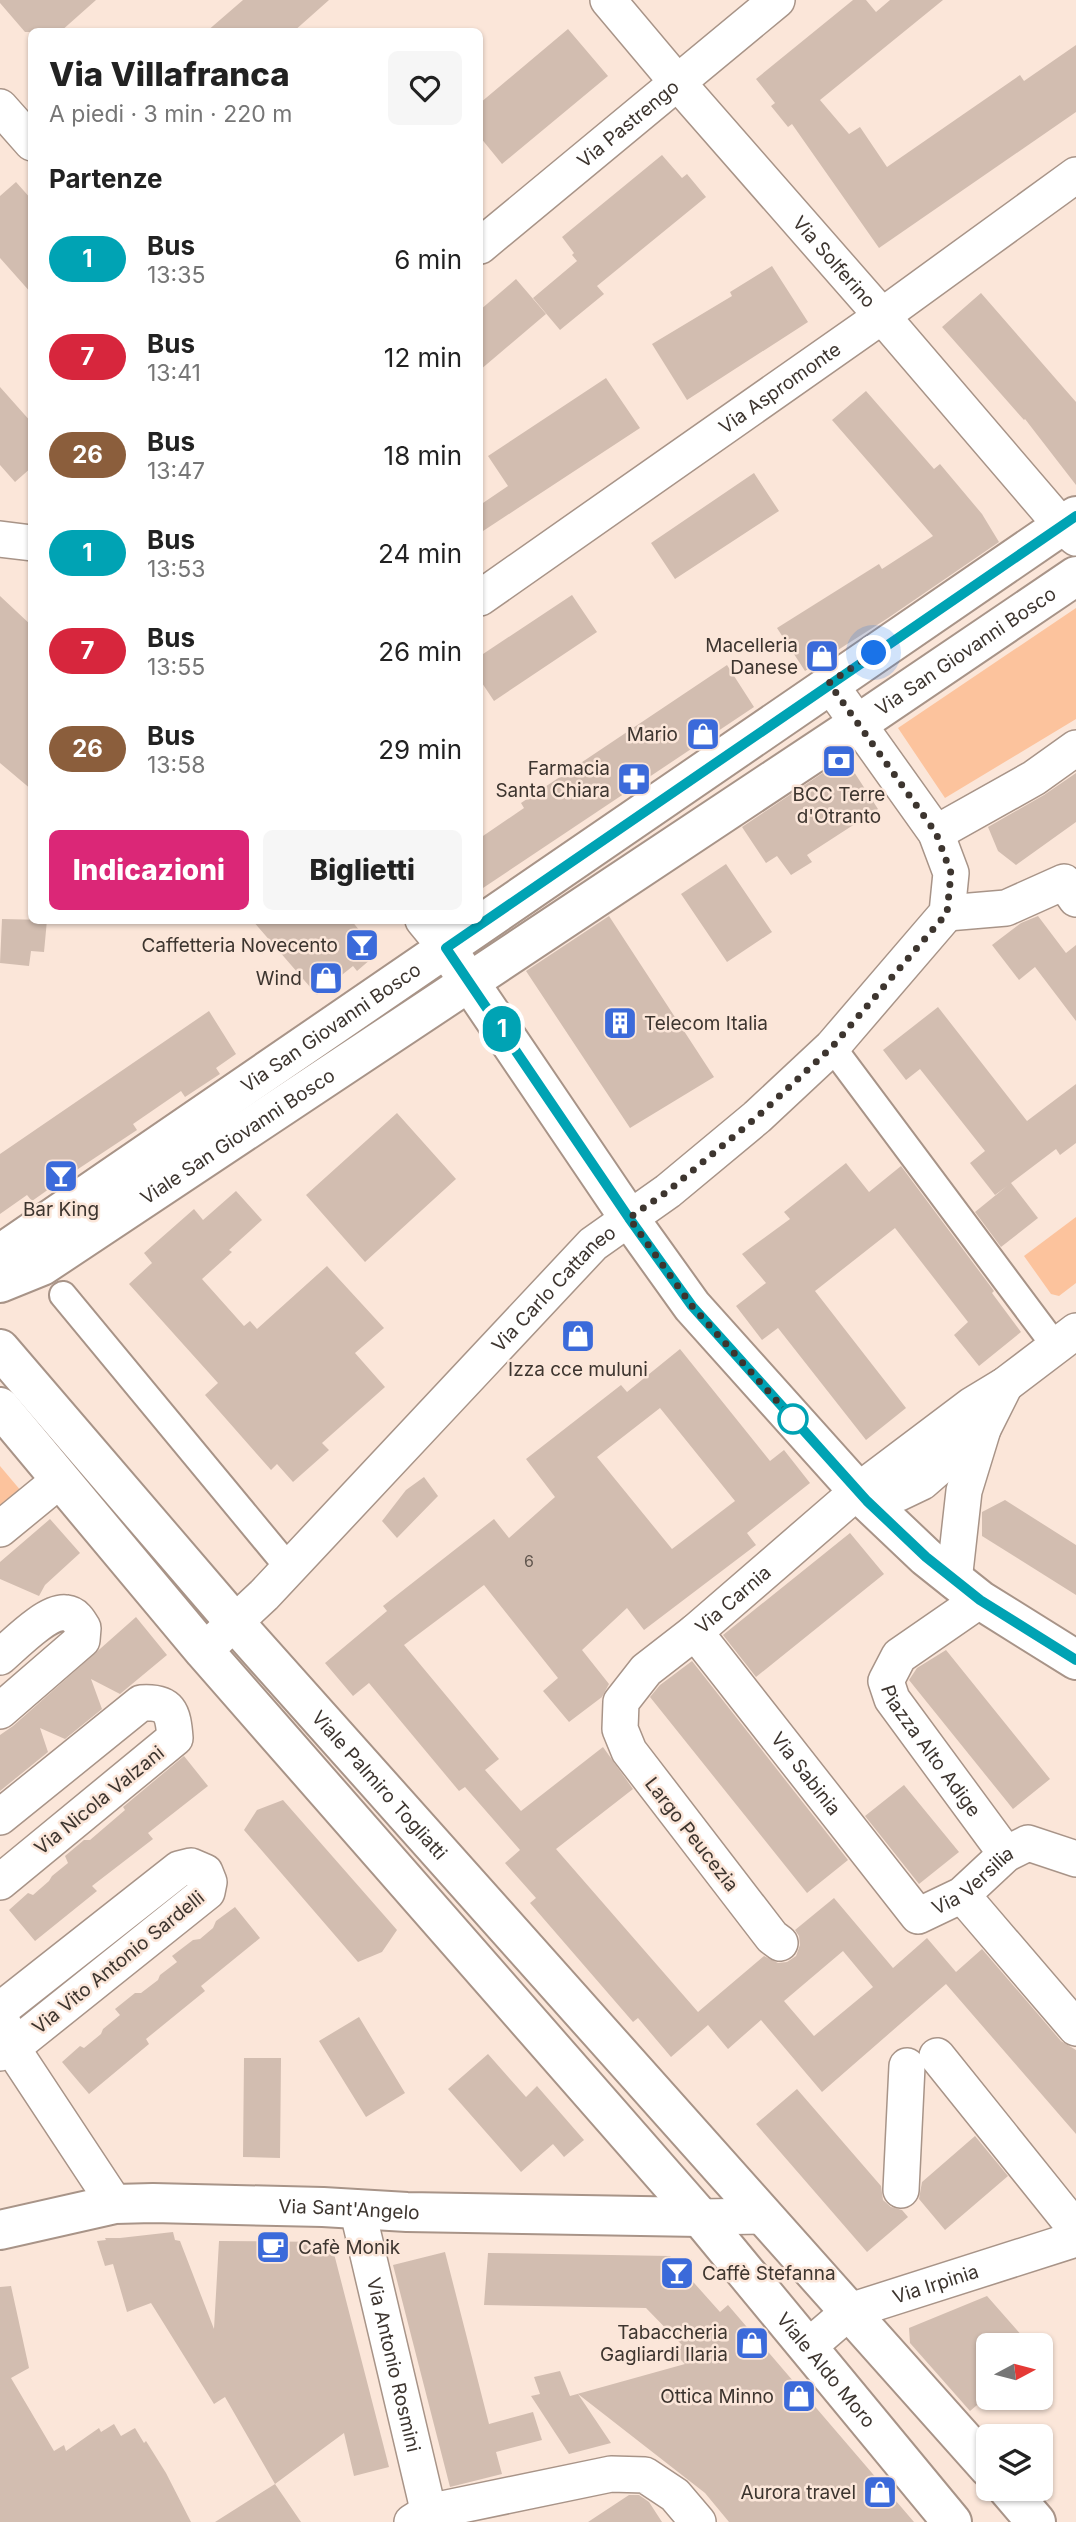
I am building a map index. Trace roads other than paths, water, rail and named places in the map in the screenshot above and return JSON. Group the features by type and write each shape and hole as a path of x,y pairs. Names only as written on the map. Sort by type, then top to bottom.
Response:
{"street":[{"name":"Via Solferino","path":"608,0 882,316 1071,527"},
{"name":"Via Pastrengo","path":"483,244 777,0"},
{"path":"0,107 28,138"},
{"name":"Via Aspromonte","path":"483,596 882,316 1076,175"},
{"name":"Via San Giovanni Bosco","path":"483,903 1071,527"},
{"path":"0,539 28,542"},
{"name":"Via San Giovanni Bosco","path":"470,981 1076,576"},
{"path":"829,683 936,833 951,873 947,913 1006,908 1070,891"},
{"path":"936,833 1034,778 1076,748"},
{"name":"Via Carlo Cattaneo","path":"204,1651 236,1624 593,1244 668,1191 757,1117 832,1047 947,913"},
{"name":"Via San Giovanni Bosco","path":"0,1254 451,924"},
{"path":"435,934 692,1306 863,1496 967,1590 1076,1660"},
{"name":"Viale San Giovanni Bosco","path":"0,1283 42,1266 470,981"},
{"path":"832,1047 1068,1342"},
{"path":"63,1295 289,1568"},
{"name":"Via Carnia","path":"620,1717 621,1702 636,1680 663,1655 695,1632 972,1405 1068,1342"},
{"name":"Viale Palmiro Togliatti","path":"0,1349 236,1624 850,2311"},
{"path":"967,1590 964,1491 983,1429 1005,1385"},
{"path":"0,1407 204,1651 701,2217 765,2216"},
{"path":"863,1496 899,1493 922,1482 983,1429"},
{"path":"0,1530 61,1479"},
{"name":"Piazza Alto Adige","path":"967,1590 899,1656 886,1681 892,1699 1017,1849"},
{"path":"0,1657 51,1615 67,1613 76,1618 83,1628 82,1640 0,1711"},
{"name":"Via Sabinia","path":"695,1632 918,1916"},
{"name":"Via Nicola Valzani","path":"0,1817 141,1703 152,1702 169,1710 174,1718 175,1738 0,1882"},
{"name":"Largo Peucezia","path":"620,1717 620,1729 629,1751 772,1937 780,1943"},
{"path":"1017,1849 1076,1859"},
{"name":"Via Versilia","path":"918,1916 962,1895 1017,1849"},
{"name":"Via Vito Antonio Sardelli","path":"0,2010 179,1869 191,1866 205,1872 209,1882 207,1892 6,2051"},
{"path":"962,1895 1076,2028"},
{"path":"0,2010 6,2051 115,2204"},
{"path":"901,2190 922,2061 1076,2229"},
{"name":"Via Sant'Angelo","path":"0,2230 115,2204 185,2203 407,2212 701,2217"},
{"name":"Via Antonio Rosmini","path":"357,2208 423,2519"},
{"name":"Viale Aldo Moro","path":"701,2217 952,2522"},
{"name":"Via Irpinia","path":"808,2347 850,2311 1076,2239"},
{"path":"850,2311 976,2453"},
{"path":"423,2519 611,2474 622,2474 645,2475 675,2494 698,2522"},
{"path":"1018,2501 1036,2522"}],"place":[{"name":"Macelleria Danese","path":"822,656"},
{"name":"Mario","path":"703,734"},
{"name":"BCC Terre d'Otranto","path":"839,761"},
{"name":"Farmacia Santa Chiara","path":"634,779"},
{"name":"Caffetteria Novecento","path":"362,945"},
{"name":"Wind","path":"326,978"},
{"name":"Telecom Italia","path":"620,1023"},
{"name":"Bar King","path":"61,1176"},
{"name":"Izza cce muluni","path":"578,1336"},
{"name":"Cafè Monik","path":"273,2247"},
{"name":"Caffè Stefanna","path":"677,2273"},
{"name":"Tabaccheria Gagliardi Ilaria","path":"752,2343"},
{"name":"Ottica Minno","path":"799,2396"},
{"name":"Aurora travel","path":"880,2492"}]}
